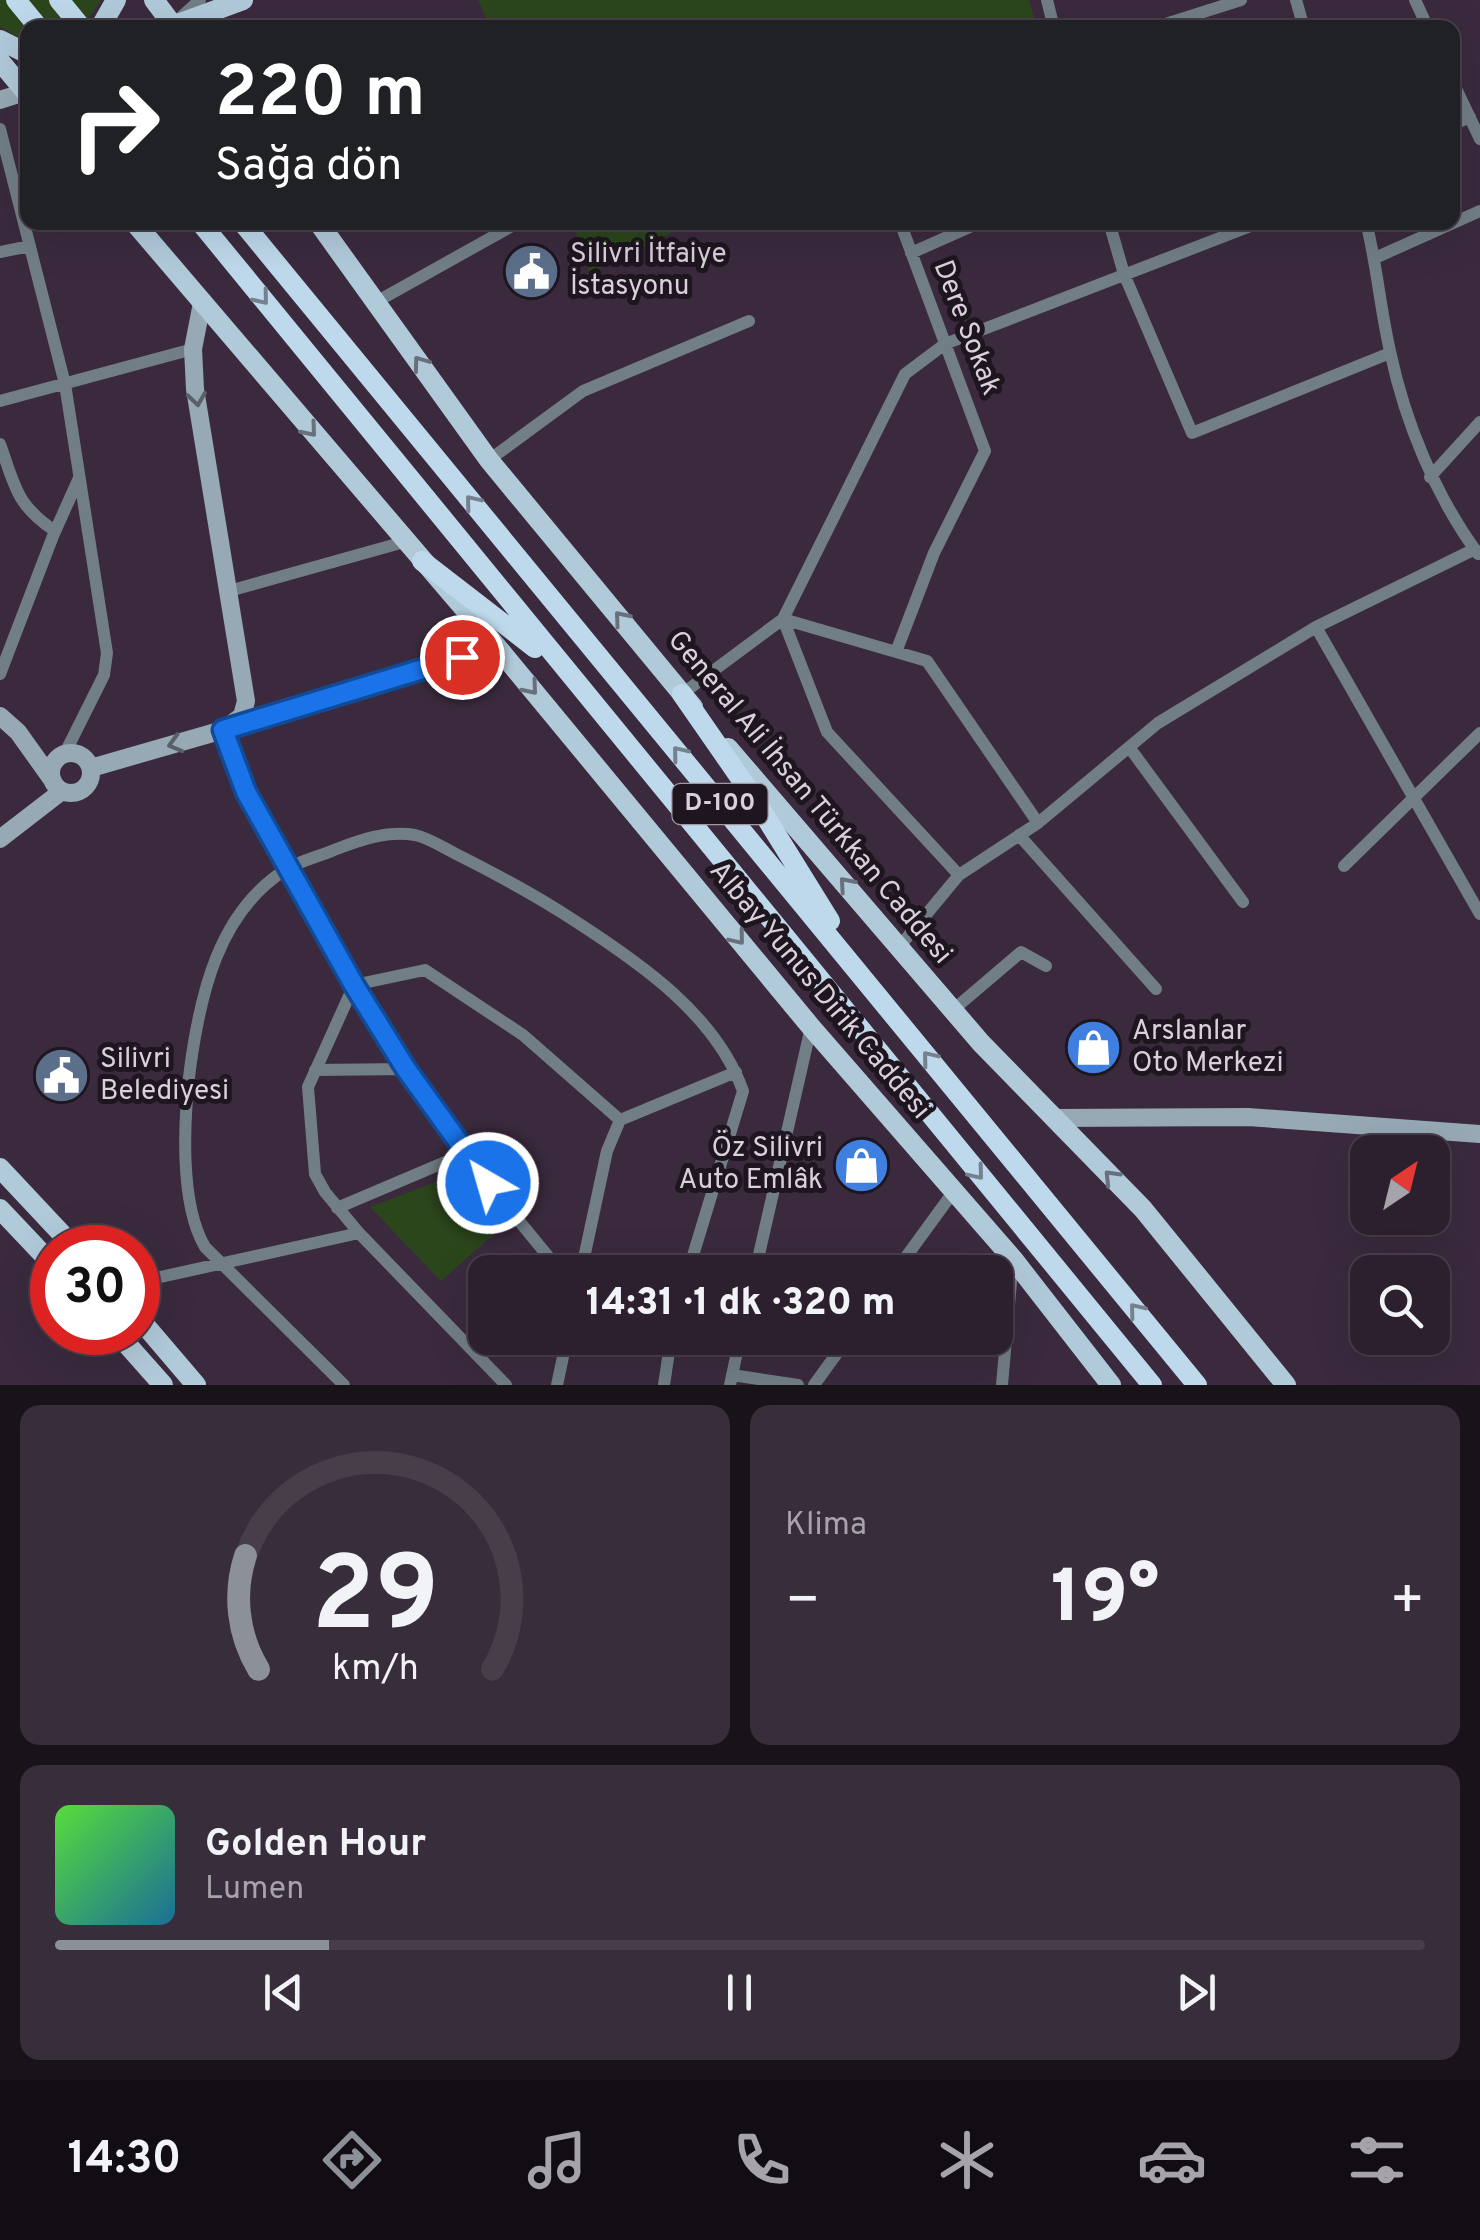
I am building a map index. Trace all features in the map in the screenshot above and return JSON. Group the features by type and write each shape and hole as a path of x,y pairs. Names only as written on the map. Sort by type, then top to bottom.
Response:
{"highway":[{"path":"16,0 32,20"},
{"path":"60,0 76,20"},
{"name":"D-100","path":"207,230 1152,1385"},
{"name":"D-100","path":"249,230 1198,1385"},
{"path":"422,561 569,676"},
{"path":"682,694 752,795 861,975"}],"main road":[{"path":"188,20 243,0"},
{"path":"0,61 20,85"},
{"name":"Albay Yunus Dirik Caddesi","path":"141,230 497,647 811,1027 1010,1255"},
{"name":"General Ali İhsan Türkkan Caddesi","path":"324,230 490,460 682,694 953,1010 1143,1209 1286,1385"},
{"path":"91,768 223,730 242,716 246,701 195,389 193,349 202,303"},
{"path":"0,716 18,732 58,786 82,791 90,781 91,768 83,757 64,754 18,732"},
{"path":"58,786 52,769 64,754"},
{"path":"0,839 58,786"},
{"path":"1054,1118 1248,1117 1480,1134"},
{"path":"0,1168 53,1225"},
{"path":"0,1209 30,1241"},
{"name":"Albay Yunus Dirik Caddesi","path":"1013,1259 1110,1385"},
{"path":"160,1343 196,1385"},
{"path":"136,1355 162,1385"}],"street":[{"path":"178,20 200,0"},
{"path":"1178,20 1241,0"},
{"path":"1460,96 1480,139"},
{"path":"1460,121 1470,117"},
{"path":"0,129 20,207"},
{"path":"26,230 65,384 107,653 104,675 64,754"},
{"path":"376,302 505,230"},
{"name":"Dere Sokak","path":"896,652 934,553 986,452 903,230"},
{"path":"911,253 963,230"},
{"path":"1111,230 1124,274 1192,433 1390,353"},
{"path":"682,694 782,619 905,374 945,344 1240,230"},
{"path":"900,946 959,875 1038,823 1158,723 1316,627 1477,552 1430,478 1390,353 1368,230"},
{"path":"1375,258 1439,230"},
{"path":"0,252 30,246"},
{"path":"490,460 583,392 749,321"},
{"path":"0,401 193,349"},
{"path":"1430,478 1480,422"},
{"path":"0,444 23,505 55,530"},
{"path":"0,674 79,478"},
{"path":"229,591 404,542"},
{"path":"782,619 927,661 1038,823"},
{"path":"782,619 827,732 959,875"},
{"path":"1316,627 1480,914"},
{"path":"497,647 223,730 246,792 354,985 464,1154 547,1255"},
{"path":"1344,866 1480,732"},
{"path":"1129,747 1243,902"},
{"path":"344,1385 220,1264 194,1228 184,1122 197,1016 223,938 254,896 286,869 358,841 388,834 418,836 522,887 660,978 696,1016 736,1072 742,1091 693,1255"},
{"path":"1019,835 1156,989"},
{"path":"953,1010 1021,952 1046,966"},
{"path":"354,985 425,970 523,1035 620,1120"},
{"path":"354,985 308,1087 315,1174 359,1233 506,1385"},
{"path":"759,1255 811,1027"},
{"path":"315,1070 406,1069"},
{"path":"585,1255 608,1151 620,1120 736,1072"},
{"path":"338,1208 464,1154"},
{"path":"907,1255 954,1191"},
{"path":"160,1277 359,1233"},
{"path":"557,1385 563,1355"},
{"path":"664,1385 669,1355"},
{"path":"736,1355 731,1380 798,1385"},
{"path":"814,1385 836,1355"},
{"path":"1002,1385 1005,1355"}],"green space":[{"path":"0,0 101,0 88,20 20,20 20,38 0,27"},
{"path":"478,0 1029,0 1035,20 487,20"},
{"path":"575,230 677,230 590,273"},
{"path":"467,1170 509,1221 441,1281 370,1207"}],"place":[{"name":"Silivri İtfaiye İstasyonu","path":"531,271"},
{"name":"Arslanlar Oto Merkezi","path":"1093,1048"},
{"name":"Silivri Belediyesi","path":"61,1076"},
{"name":"Öz Silivri Auto Emlâk","path":"862,1165"}],"route":[{"path":"462,657 223,730 246,792 286,869 406,1069 488,1183"}]}
